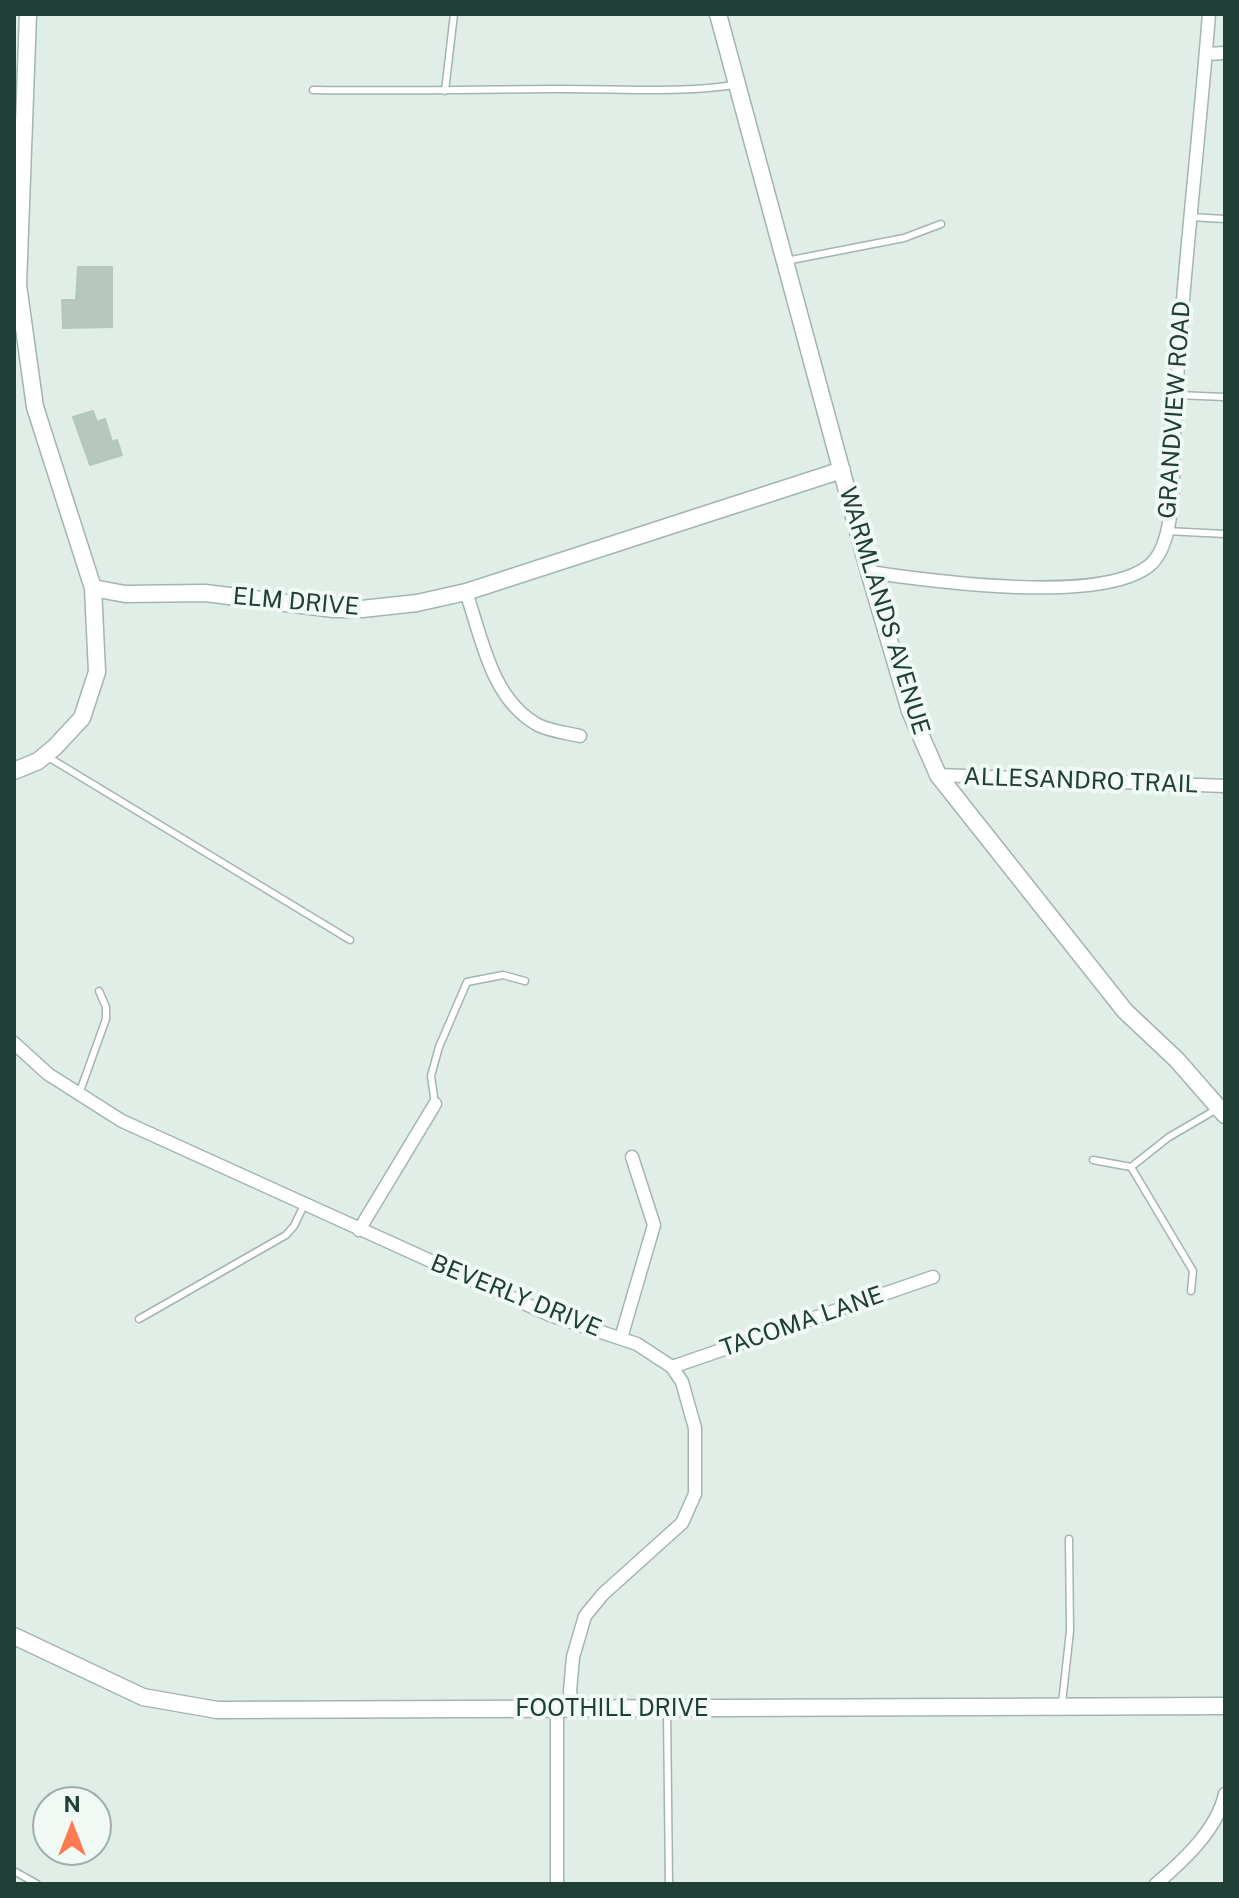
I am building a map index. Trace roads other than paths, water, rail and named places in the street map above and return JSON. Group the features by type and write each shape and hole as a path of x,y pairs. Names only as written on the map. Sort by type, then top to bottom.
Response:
{"street":[{"path":"14,771 45,755 82,718 97,672 93,588 35,407 16,285 28,14"},
{"name":"WARMLANDS AVENUE","path":"718,14 869,572 910,711 938,775 1125,1011 1177,1060 1222,1112"},
{"name":"GRANDVIEW ROAD","path":"869,572 945,583 1095,584 1132,576 1150,565 1164,548 1171,498 1176,395 1209,14"},
{"path":"1206,54 1225,53"},
{"name":"ELM DRIVE","path":"93,588 125,594 205,593 334,609 417,603 466,592 842,470"},
{"path":"466,592 500,689 511,704 538,725 580,736"},
{"name":"ALLESANDRO TRAIL","path":"938,775 1225,786"},
{"name":"BEVERLY DRIVE","path":"14,1043 48,1074 122,1121 550,1315 637,1344 672,1367"},
{"path":"359,1230 435,1104"},
{"path":"621,1338 654,1225 632,1157"},
{"name":"TACOMA LANE","path":"672,1367 933,1277"},
{"path":"557,1884 565,1709 573,1657 585,1616 603,1594 682,1523 695,1494 695,1428 682,1382 672,1367"},
{"name":"FOOTHILL DRIVE","path":"14,1636 143,1697 217,1710 1225,1706"},
{"path":"1156,1884 1206,1833 1223,1804 1225,1794"}],"lane":[{"path":"445,91 454,14"},
{"path":"313,90 566,89 672,92 739,85"},
{"path":"1190,217 1225,219"},
{"path":"786,261 904,238 941,224"},
{"path":"1176,395 1225,397"},
{"path":"1166,531 1225,534"},
{"path":"45,755 350,940"},
{"path":"435,1104 431,1076 467,982 503,975 525,981"},
{"path":"79,1094 106,1019 106,1007 99,991"},
{"path":"1093,1160 1131,1167 1169,1137 1222,1112"},
{"path":"1131,1167 1193,1271 1191,1291"},
{"path":"139,1319 286,1235 304,1205"},
{"path":"1062,1707 1072,1592 1069,1539"},
{"path":"667,1708 669,1884"},
{"path":"14,1871 37,1884"}]}
